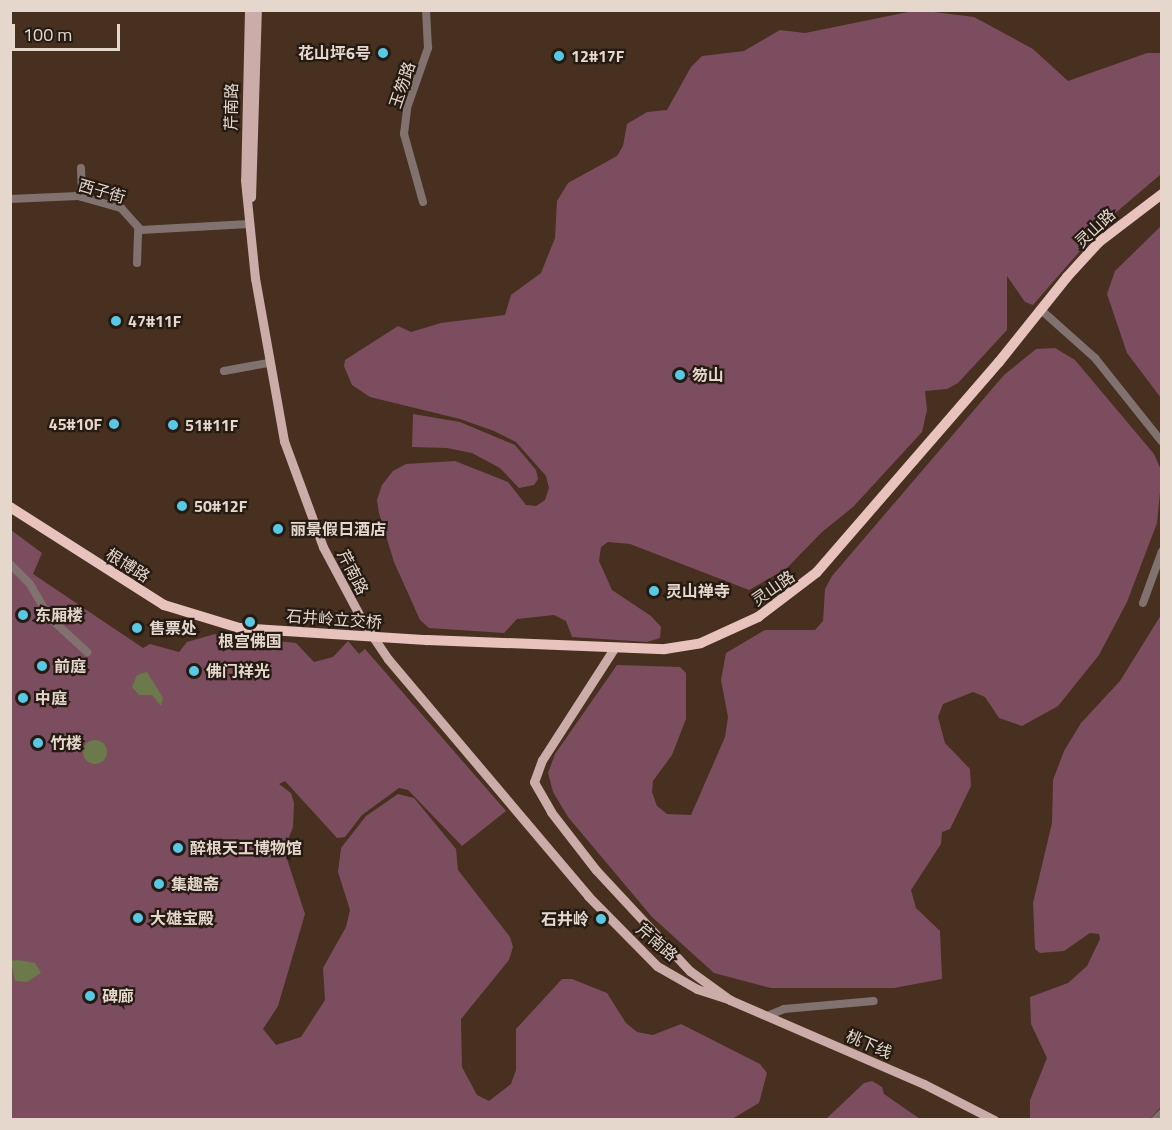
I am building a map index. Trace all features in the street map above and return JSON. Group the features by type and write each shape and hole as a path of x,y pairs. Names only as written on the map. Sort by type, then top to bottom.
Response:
{"highway":[{"name":"灵山路","path":"613,650 665,649 702,643 758,617 804,586 897,483 1040,309 1100,242 1161,194"},
{"name":"根博路","path":"10,507 164,605 239,628"},
{"name":"石井岭立交桥","path":"239,628 613,650"}],"main road":[{"name":"芹南路","path":"249,10 245,180 268,363 284,441 307,510 342,584 388,659 588,896 645,956 697,989 730,1000"},
{"path":"249,224 257,10"},
{"path":"613,650 536,771 534,782 551,813 653,934 690,971 730,1000"},
{"name":"桃下线","path":"730,1000 924,1084 994,1119"}],"street":[{"name":"玉笏路","path":"423,202 404,134 406,108 428,48 426,10"},
{"path":"81,168 82,197"},
{"name":"西子街","path":"10,199 82,197 125,210 138,229"},
{"path":"137,263 138,229 249,224"},
{"path":"1040,309 1095,358 1161,442"},
{"path":"224,371 268,363"},
{"path":"1143,603 1161,551"},
{"path":"10,564 30,584 50,617 87,652"},
{"path":"766,1016 784,1009 874,1000"},
{"path":"1155,1119 1161,1113"}],"shaded area":[{"path":"918,10 974,17 1033,49 1068,81 1147,53 1161,53 1161,174 1106,221 1033,305 1025,302 1007,276 1007,330 958,383 947,389 925,391 927,410 922,432 853,507 822,532 786,569 749,590 630,544 608,542 601,547 599,561 612,590 651,616 661,627 660,638 647,642 572,637 566,621 554,615 517,619 504,633 429,628 420,620 394,562 379,513 377,500 382,485 393,471 406,464 455,461 508,482 526,505 536,506 545,500 549,488 546,476 516,442 494,431 460,419 370,397 352,385 344,366 345,360 398,326 411,332 441,323 505,315 511,295 541,273 555,238 557,201 568,183 617,156 623,146 627,124 647,112 667,110 691,67 702,56 744,51 780,30 805,33"},
{"path":"1161,226 1161,398 1127,353 1107,294 1115,271"},
{"path":"1055,348 1075,360 1154,454 1162,472 1157,523 1127,602 1099,655 1058,706 1022,726 999,718 985,697 973,692 943,704 938,717 945,743 970,769 971,786 950,829 942,832 941,844 911,890 916,908 940,931 942,979 894,988 771,988 714,973 652,917 568,817 553,792 548,773 555,754 617,665 680,667 686,673 686,719 672,755 653,781 652,792 657,806 667,814 691,815 725,737 728,717 721,680 726,653 765,630 815,630 823,621 825,589 832,576 1004,375 1036,349"},
{"path":"413,414 460,422 515,445 536,470 538,479 534,485 519,488 500,468 472,453 447,448 412,447"},
{"path":"11,530 42,553 33,574 143,648 150,644 179,652 187,642 215,634 296,643 314,662 333,657 348,641 359,654 365,649 506,811 462,846 408,790 399,788 362,815 345,837 337,838 285,781 279,784 291,793 294,803 293,827 284,850 305,914 278,1006 263,1029 276,1045 301,1037 325,1000 323,968 346,927 350,910 338,872 341,848 366,816 398,794 414,798 456,849 458,870 510,937 513,947 509,960 461,1019 462,1067 477,1095 489,1101 511,1084 516,1070 516,1029 562,979 572,979 607,993 626,1023 637,1032 653,1035 681,1024 760,1064 767,1073 759,1103 732,1119 11,1119"},
{"path":"1161,615 1161,1107 1150,1119 1030,1119 1030,1100 1047,1058 1031,1024 1030,997 1068,983 1087,966 1100,939 1099,934 1090,933 1064,951 1040,953 1035,949 1033,903 1052,823 1053,780 1064,751 1081,723 1120,681"},
{"path":"147,672 163,698 161,706 152,695 139,695 132,687 137,675"},
{"path":"95,740 104,743 107,752 104,761 95,764 86,761 83,752 86,743"},
{"path":"11,961 35,963 41,973 27,982 15,981"},
{"path":"872,1081 882,1087 884,1094 920,1119 826,1119 864,1083"}],"place":[{"name":"花山坪6号","path":"383,53"},
{"name":"12#17F","path":"559,56"},
{"name":"47#11F","path":"116,321"},
{"name":"笏山","path":"680,375"},
{"name":"45#10F","path":"114,424"},
{"name":"51#11F","path":"173,425"},
{"name":"50#12F","path":"182,506"},
{"name":"丽景假日酒店","path":"278,529"},
{"name":"灵山禅寺","path":"654,591"},
{"name":"东厢楼","path":"23,615"},
{"name":"根宫佛国","path":"250,622"},
{"name":"售票处","path":"137,628"},
{"name":"前庭","path":"42,666"},
{"name":"佛门祥光","path":"194,671"},
{"name":"中庭","path":"23,698"},
{"name":"竹楼","path":"38,743"},
{"name":"醉根天工博物馆","path":"178,848"},
{"name":"集趣斋","path":"159,884"},
{"name":"大雄宝殿","path":"138,918"},
{"name":"石井岭","path":"601,919"},
{"name":"碑廊","path":"90,996"}]}
